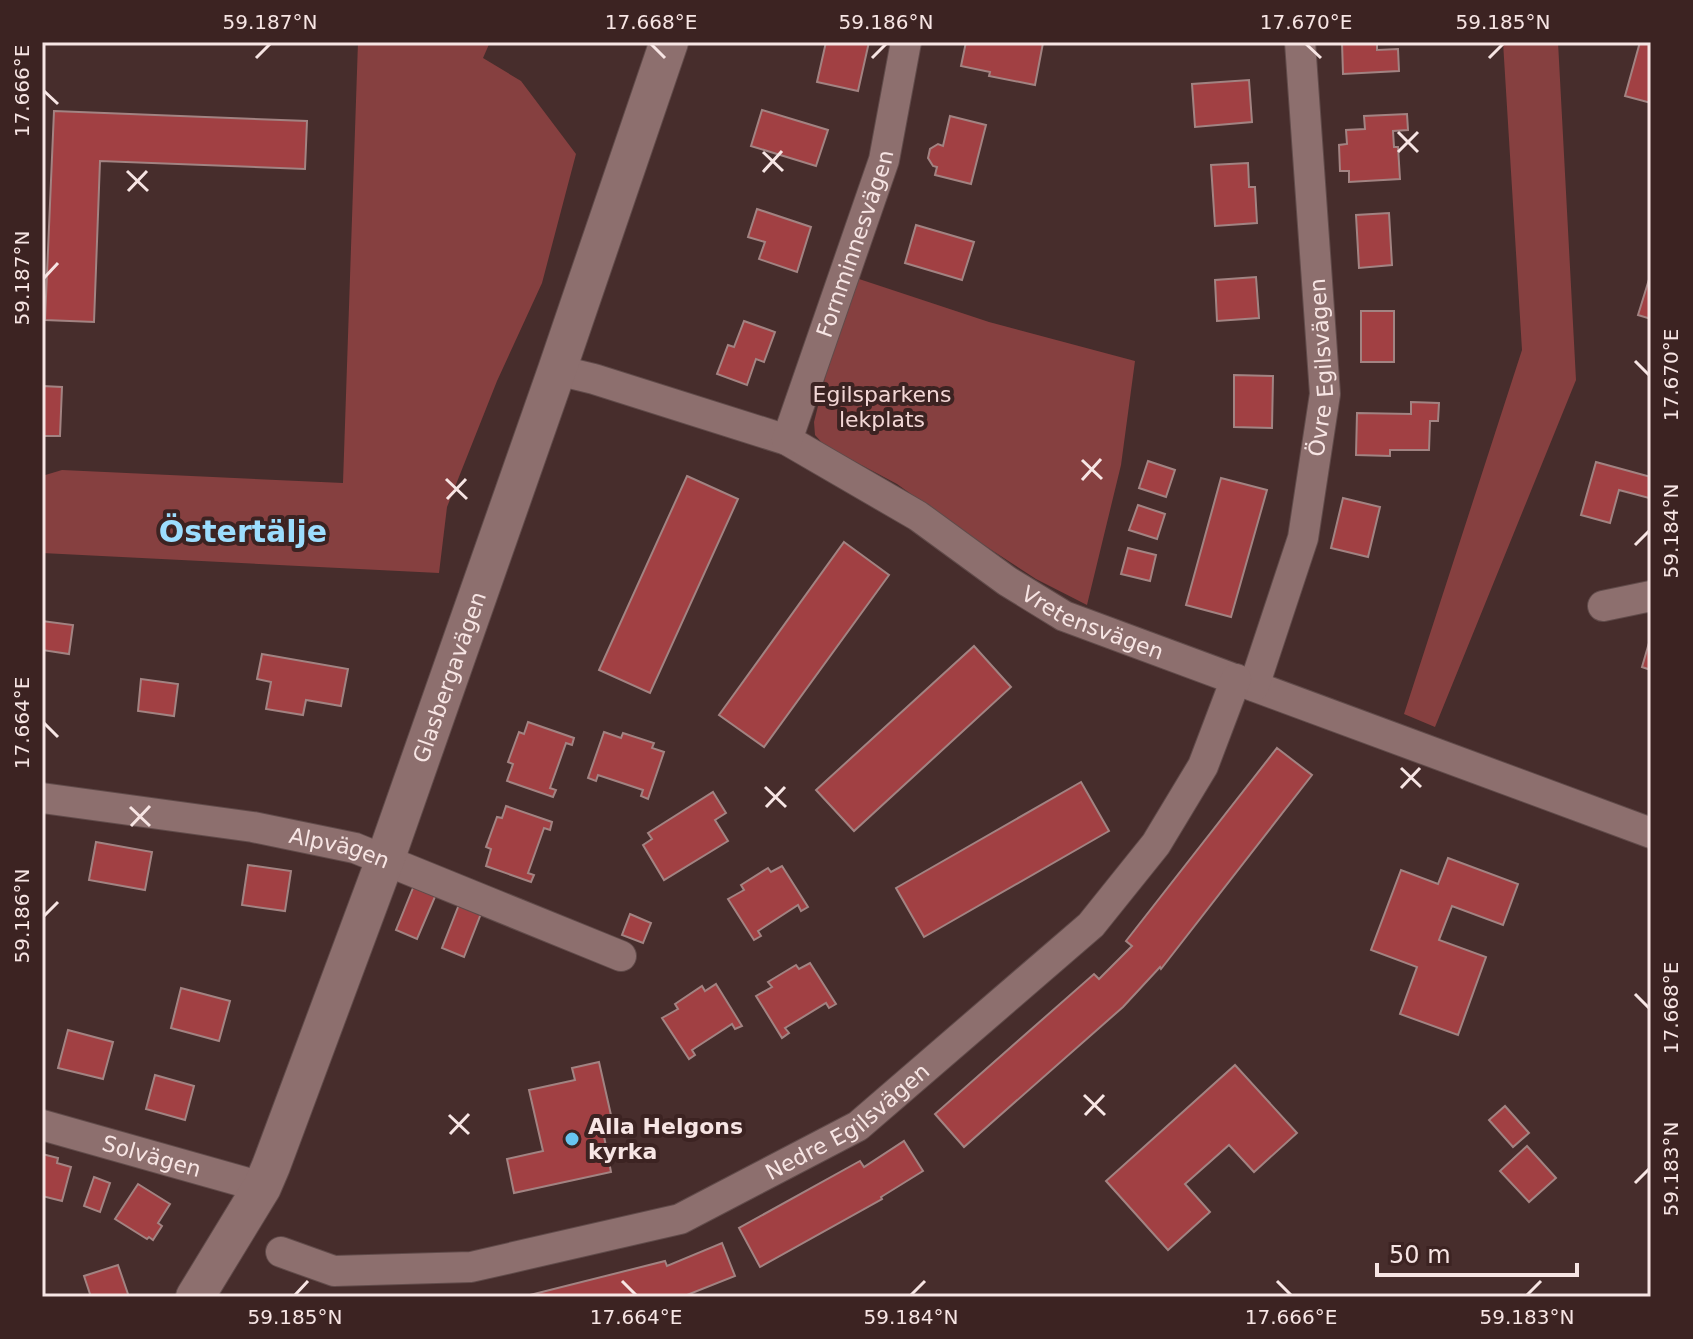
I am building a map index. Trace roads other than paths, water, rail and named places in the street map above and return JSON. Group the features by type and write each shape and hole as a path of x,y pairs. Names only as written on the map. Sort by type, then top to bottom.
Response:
{"street":[{"name":"Glasbergavägen","path":"195,1297 262,1187 271,1166 385,860 669,42"},
{"name":"Fornminnesvägen","path":"787,440 884,160 906,42"},
{"name":"Övre Egilsvägen","path":"1245,682 1303,538 1325,394 1300,42"},
{"name":"Vretensvägen","path":"557,370 787,440 918,516 1007,581 1064,616 1651,833"},
{"path":"1603,606 1651,596"},
{"name":"Nedre Egilsvägen","path":"281,1252 334,1271 471,1267 680,1219 858,1126 1091,925 1156,844 1203,766 1245,682"},
{"name":"Alpvägen","path":"42,798 253,827 355,848 621,956"},
{"name":"Solvägen","path":"42,1125 262,1187"}],"place":[{"name":"Alla Helgons kyrka","path":"572,1139"}],"district":[{"name":"Östertälje","path":"243,532"}],"park label":[{"name":"Egilsparkens lekplats","path":"882,406"}]}
